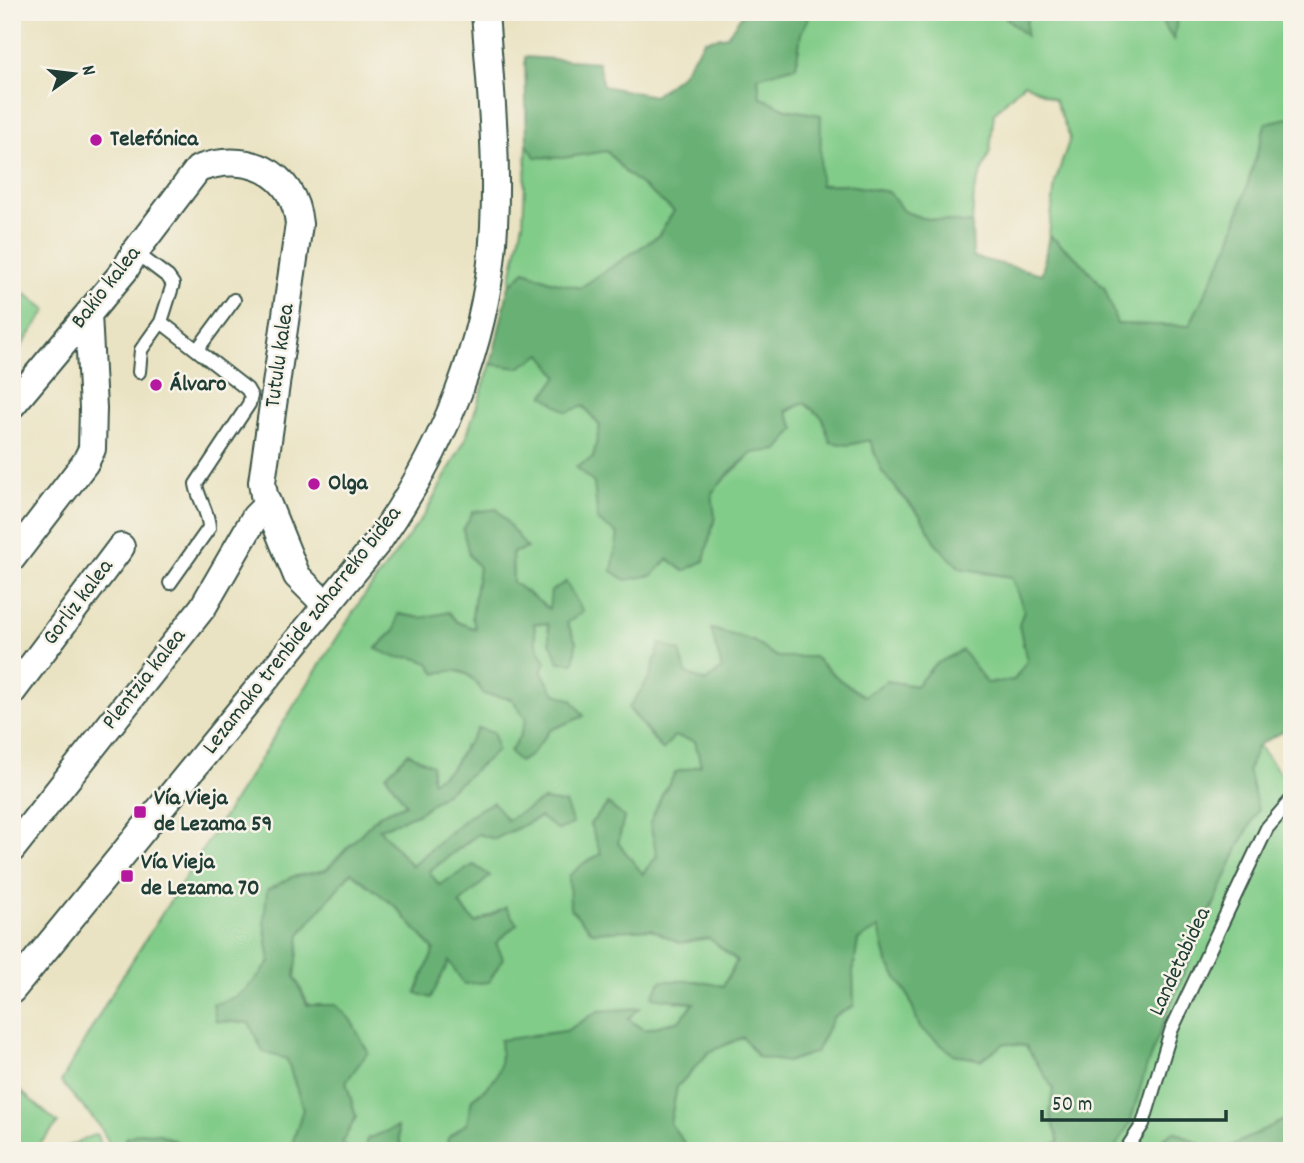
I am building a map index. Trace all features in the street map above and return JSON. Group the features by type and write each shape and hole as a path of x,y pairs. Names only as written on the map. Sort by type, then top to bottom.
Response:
{"street":[{"name":"Lezamako trenbide zaharreko bidea","path":"12,990 327,606 400,511 428,460 459,395 486,300 494,228 495,156 485,12"},
{"name":"Tutulu kalea","path":"198,169 210,164 232,161 241,161 260,168 285,187 298,212 296,257 262,482 267,505 298,576 327,606"},
{"name":"Bakio kalea","path":"12,405 125,270 135,252 198,169"},
{"path":"12,558 85,463 92,449 93,408 88,314"},
{"name":"Plentzia kalea","path":"12,849 203,607 255,517 267,505"},
{"name":"Gorliz kalea","path":"12,692 121,547"}],"lane":[{"path":"135,252 168,277 173,284 161,322 141,350 139,372"},
{"path":"197,350 234,300"},
{"path":"161,322 247,389 251,396 249,404 195,484 197,495 209,519 209,528 170,583"},
{"name":"Landetabidea","path":"1125,1151 1143,1124 1171,1031 1267,828 1292,799"}],"green space":[{"path":"744,12 811,12 801,33 796,66 758,77 760,97 786,109 821,115 820,185 842,184 889,192 903,211 922,218 972,224 973,257 1042,274 1049,235 1081,262 1105,289 1117,324 1189,326 1230,243 1266,123 1292,117 1292,727 1258,745 1248,770 1258,810 1239,846 1171,1003 1146,1068 1130,1123 1113,1151 1042,1151 1059,1141 1050,1114 1053,1088 1026,1046 1005,1043 981,1060 953,1054 920,1028 908,995 887,962 879,928 858,940 853,972 854,1006 834,1016 816,1052 787,1062 758,1057 743,1037 709,1052 677,1087 670,1123 690,1151 446,1151 448,1138 467,1123 472,1099 497,1075 501,1060 500,1040 566,1031 599,1011 640,1008 628,1019 645,1030 680,1020 694,1003 652,997 661,981 695,981 723,986 737,961 709,938 680,943 651,929 592,932 570,908 569,876 584,863 601,854 590,824 608,804 624,817 618,843 643,874 657,856 650,823 662,795 676,772 701,765 695,741 674,736 663,750 629,708 650,677 660,644 680,651 686,673 705,682 722,669 711,629 753,641 777,657 814,657 840,680 864,696 887,681 916,686 934,665 962,650 987,683 1014,680 1027,661 1019,625 1024,610 1011,577 960,568 938,546 920,515 882,472 870,440 848,445 830,442 822,417 804,403 786,411 795,429 778,450 752,453 730,472 712,493 715,517 704,561 684,571 668,559 653,575 626,580 612,571 618,534 598,521 594,483 576,467 593,458 600,426 584,406 567,412 544,396 558,376 542,354 518,368 491,364 509,286 525,271 550,281 580,288 658,236 674,211 625,172 607,151 562,158 535,157 527,144 525,57 598,62 603,86 654,96 681,75 705,40 727,36"},
{"path":"811,12 1000,12 1026,35 1027,12 1155,12 1173,39 1178,12 1292,12 1292,117 1266,123 1230,243 1189,326 1116,324 1105,289 1081,262 1049,235 1055,183 1070,138 1055,100 1024,83 994,113 990,151 974,192 972,224 922,218 903,211 888,192 842,184 819,185 820,115 786,109 759,97 758,76 796,66 801,33"},
{"path":"1000,12 1027,12 1026,36"},
{"path":"1155,12 1178,12 1174,40"},
{"path":"527,144 536,157 562,158 607,151 625,172 674,211 658,236 580,288 550,281 525,271 509,286 523,222"},
{"path":"12,289 23,292 47,310 16,354 12,351"},
{"path":"542,354 558,376 544,395 583,406 600,426 593,458 598,521 619,534 612,571 653,575 668,559 703,561 715,517 711,493 752,453 786,413 804,403 822,417 848,445 870,440 875,455 899,493 920,515 938,546 983,573 1011,577 1024,610 1019,625 1028,661 1014,680 987,684 934,665 916,686 887,681 864,697 814,657 777,657 753,641 712,629 722,669 705,682 686,674 660,644 650,677 629,709 662,750 674,736 695,741 701,766 676,772 662,795 650,823 657,856 642,874 618,843 624,817 607,805 590,824 601,854 584,863 592,932 651,929 680,943 709,938 737,961 723,986 695,981 676,1002 694,1003 680,1020 645,1030 627,1018 639,1009 599,1011 566,1031 532,1035 502,1062 494,1082 472,1099 467,1123 448,1138 446,1151 402,1150 397,1127 368,1139 364,1151 352,1151 342,1143 356,1117 346,1082 295,977 300,933 352,871 396,907 434,950 416,993 449,961 496,943 517,924 476,923 459,903 490,876 474,865 439,885 429,872 478,834 495,839 540,817 558,829 543,800 506,821 493,803 471,814 412,866 379,829 417,814 464,779 464,747 451,769 431,782 386,775 407,804 379,815 326,870 292,877 264,921 270,962 253,983 234,1000 250,1023 263,1052 287,1059 303,1109 290,1151 182,1151 184,1146 126,1138 122,1151 114,1151 99,1125 61,1082 113,991 361,600 425,514 465,440 491,364 518,368","holes":["511,529 526,548 512,553 513,582 549,609 566,582 582,612 567,622 576,642 550,642 548,624 534,622 536,643 546,662 541,671 554,693 572,700 583,716 550,730 541,742 510,751 520,736 526,719 512,699 484,694 472,676 412,657 397,658 376,648 395,630 399,614 421,618 449,612 457,622 477,630 472,617 479,567 469,555"]},
{"path":"497,509 527,548 512,553 513,582 549,609 551,591 566,582 583,612 567,623 576,642 574,663 559,662 550,642 548,624 534,623 536,643 546,662 541,671 554,693 572,700 584,716 550,730 530,756 519,762 510,752 526,719 512,699 484,694 470,676 459,671 436,674 429,663 412,657 397,658 376,649 395,630 398,614 421,618 449,612 457,622 476,629 472,617 479,567 469,555 463,530 473,512"},
{"path":"478,728 494,733 497,751 417,814 379,829 412,866 471,814 493,802 507,820 543,800 565,803 573,824 558,830 540,817 495,839 478,834 429,871 439,885 474,865 490,876 459,904 476,923 506,907 517,924 496,943 503,958 489,982 464,984 449,961 431,998 416,993 434,950 396,907 351,872 300,934 295,977 307,1005 336,1005 351,1020 368,1052 346,1082 356,1117 342,1143 352,1151 290,1151 303,1109 287,1059 263,1052 249,1023 216,1021 213,1004 240,994 270,962 264,921 267,890 292,877 326,870 379,815 406,804 386,775 408,753 432,765 432,781 451,769"},
{"path":"1258,745 1292,788 1292,1116 1221,1151 1213,1151 1174,1131 1146,1151 1113,1151 1130,1123 1146,1068 1171,1003 1239,846 1258,810 1248,770"},
{"path":"880,927 887,962 908,995 920,1028 953,1054 981,1060 1005,1043 1026,1046 1053,1088 1050,1114 1059,1141 1042,1151 690,1151 670,1123 677,1087 709,1052 743,1037 816,1052 834,1016 854,1005 853,972 858,940"},
{"path":"12,1084 58,1123 34,1151 12,1151"},
{"path":"1292,1116 1292,1151 1221,1151"},
{"path":"397,1127 402,1150 430,1151 364,1151 367,1139"},
{"path":"1174,1131 1213,1151 1146,1151"},
{"path":"142,1132 160,1134 184,1145 182,1151 122,1151 126,1138"},
{"path":"96,1134 104,1151 59,1150"}],"place":[{"name":"Telefónica","path":"96,140"},
{"name":"Álvaro","path":"156,385"},
{"name":"Olga","path":"314,484"},
{"name":"Vía Vieja de Lezama 59","path":"140,812"},
{"name":"Vía Vieja de Lezama 70","path":"127,876"}]}
